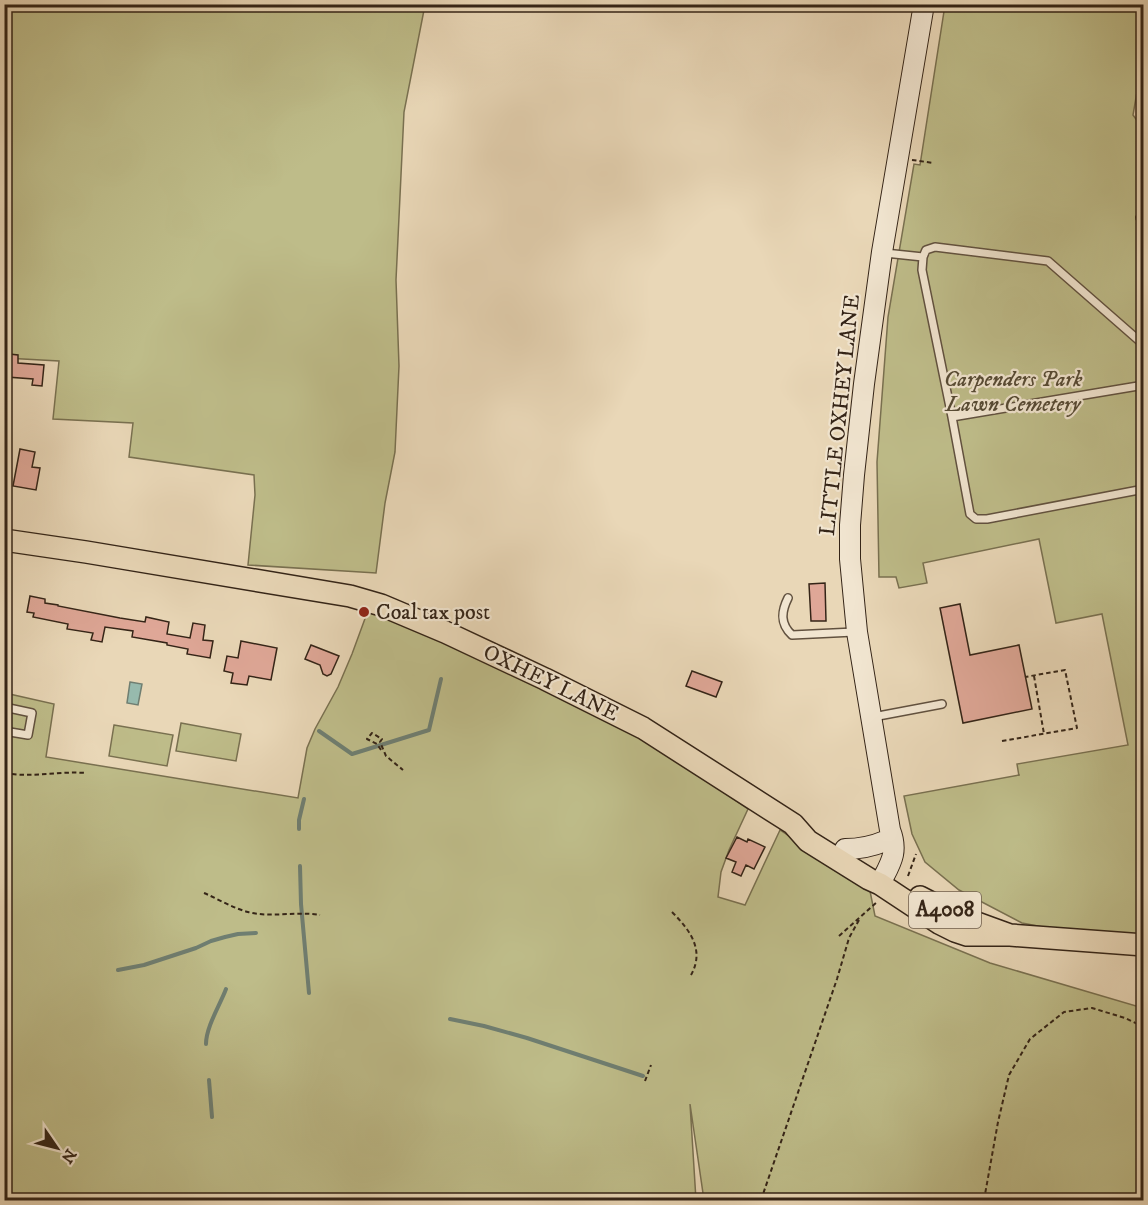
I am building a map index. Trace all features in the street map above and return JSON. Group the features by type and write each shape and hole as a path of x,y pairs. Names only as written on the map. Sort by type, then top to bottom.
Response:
{"main road":[{"name":"LITTLE OXHEY LANE","path":"878,881 887,836 857,632 850,559 850,525 864,384 882,252 924,4"},
{"name":"OXHEY LANE","path":"4,540 338,594 381,604 545,679 643,728 793,824 808,841 878,881 977,924 1010,934 1143,945"},
{"name":"OXHEY LANE","path":"793,824 816,829 845,849 878,881"},
{"path":"845,849 870,847 887,836"}],"lane":[{"path":"1143,345 1048,261 935,247 926,250 923,256 922,270 970,514 976,519 987,519 1143,489"},
{"path":"882,252 923,256"},
{"path":"952,417 1143,385"},
{"path":"788,598 782,616 783,626 792,635 857,632"},
{"path":"870,717 942,704"},
{"path":"4,707 32,713 28,735 4,731"}],"path":[{"path":"909,159 934,163"},
{"path":"1137,250 1136,217 1143,200"},
{"path":"1002,741 1077,728 1065,670 1026,677"},
{"path":"1034,676 1044,734"},
{"path":"381,750 377,744 368,739 372,733 382,739 380,742 386,756 403,770"},
{"path":"12,774 48,776 75,772 86,773"},
{"path":"4,805 7,785"},
{"path":"908,876 916,854"},
{"path":"761,1200 849,938 878,881"},
{"path":"204,893 249,912 320,915"},
{"path":"672,912 684,925 697,949 698,958 691,975"},
{"path":"839,936 859,920"},
{"path":"984,1200 1009,1075 1030,1039 1064,1012 1092,1008 1125,1018 1143,1027"},
{"path":"645,1081 651,1065"}],"green space":[{"path":"4,5 425,5 404,112 396,280 399,366 395,452 385,503 376,573 248,565 255,495 254,475 129,457 133,423 53,419 59,361 5,358"},
{"name":"Carpenders Park Lawn Cemetery","path":"945,5 1143,5 1143,57 1133,115 1144,130 1143,939 1064,931 1022,923 959,890 925,862 912,834 904,796 1019,775 1017,764 1128,745 1102,614 1056,623 1039,539 923,563 927,583 899,588 896,577 879,577 877,462 888,317 914,164 920,165"},
{"path":"370,605 612,717 748,809 721,872 718,897 745,905 780,830 870,891 875,916 990,963 1143,1008 1143,1200 704,1200 690,1104 696,1200 5,1200 5,693 54,704 46,757 298,798 307,748 338,687"},
{"path":"181,723 241,734 236,761 176,751"},
{"path":"114,725 173,735 167,766 109,756"}],"shaded area":[{"path":"130,682 142,684 138,705 127,703"}],"building":[{"path":"9,354 18,355 18,363 44,365 42,386 32,385 33,379 7,377"},
{"path":"20,449 35,452 32,467 40,468 36,490 13,486"},
{"path":"825,583 826,621 811,621 809,584"},
{"path":"30,596 45,599 45,603 120,618 145,622 146,617 169,622 167,634 190,638 193,623 205,625 203,640 213,641 210,658 187,654 188,649 167,645 167,643 132,637 133,631 105,627 102,642 91,640 93,633 67,629 68,624 33,617 34,613 27,612"},
{"path":"960,604 970,655 1019,645 1032,709 963,723 940,608"},
{"path":"241,641 277,648 271,680 249,676 247,685 231,683 233,673 224,671 227,656 238,658"},
{"path":"311,645 339,656 331,674 327,676 323,674 320,665 305,659"},
{"path":"692,671 722,682 716,697 686,686"},
{"path":"737,837 747,842 748,839 765,847 754,869 746,865 741,876 732,872 736,862 726,858"}],"waterway":[{"path":"319,731 352,754 429,730 441,679"},
{"path":"299,829 304,799"},
{"path":"300,866 309,993"},
{"path":"118,970 144,965 225,937 256,933"},
{"path":"206,1044 211,1023 226,989"},
{"path":"450,1019 527,1038 643,1076"},
{"path":"209,1080 212,1117"}],"place":[{"name":"Coal tax post","path":"364,612"}]}
